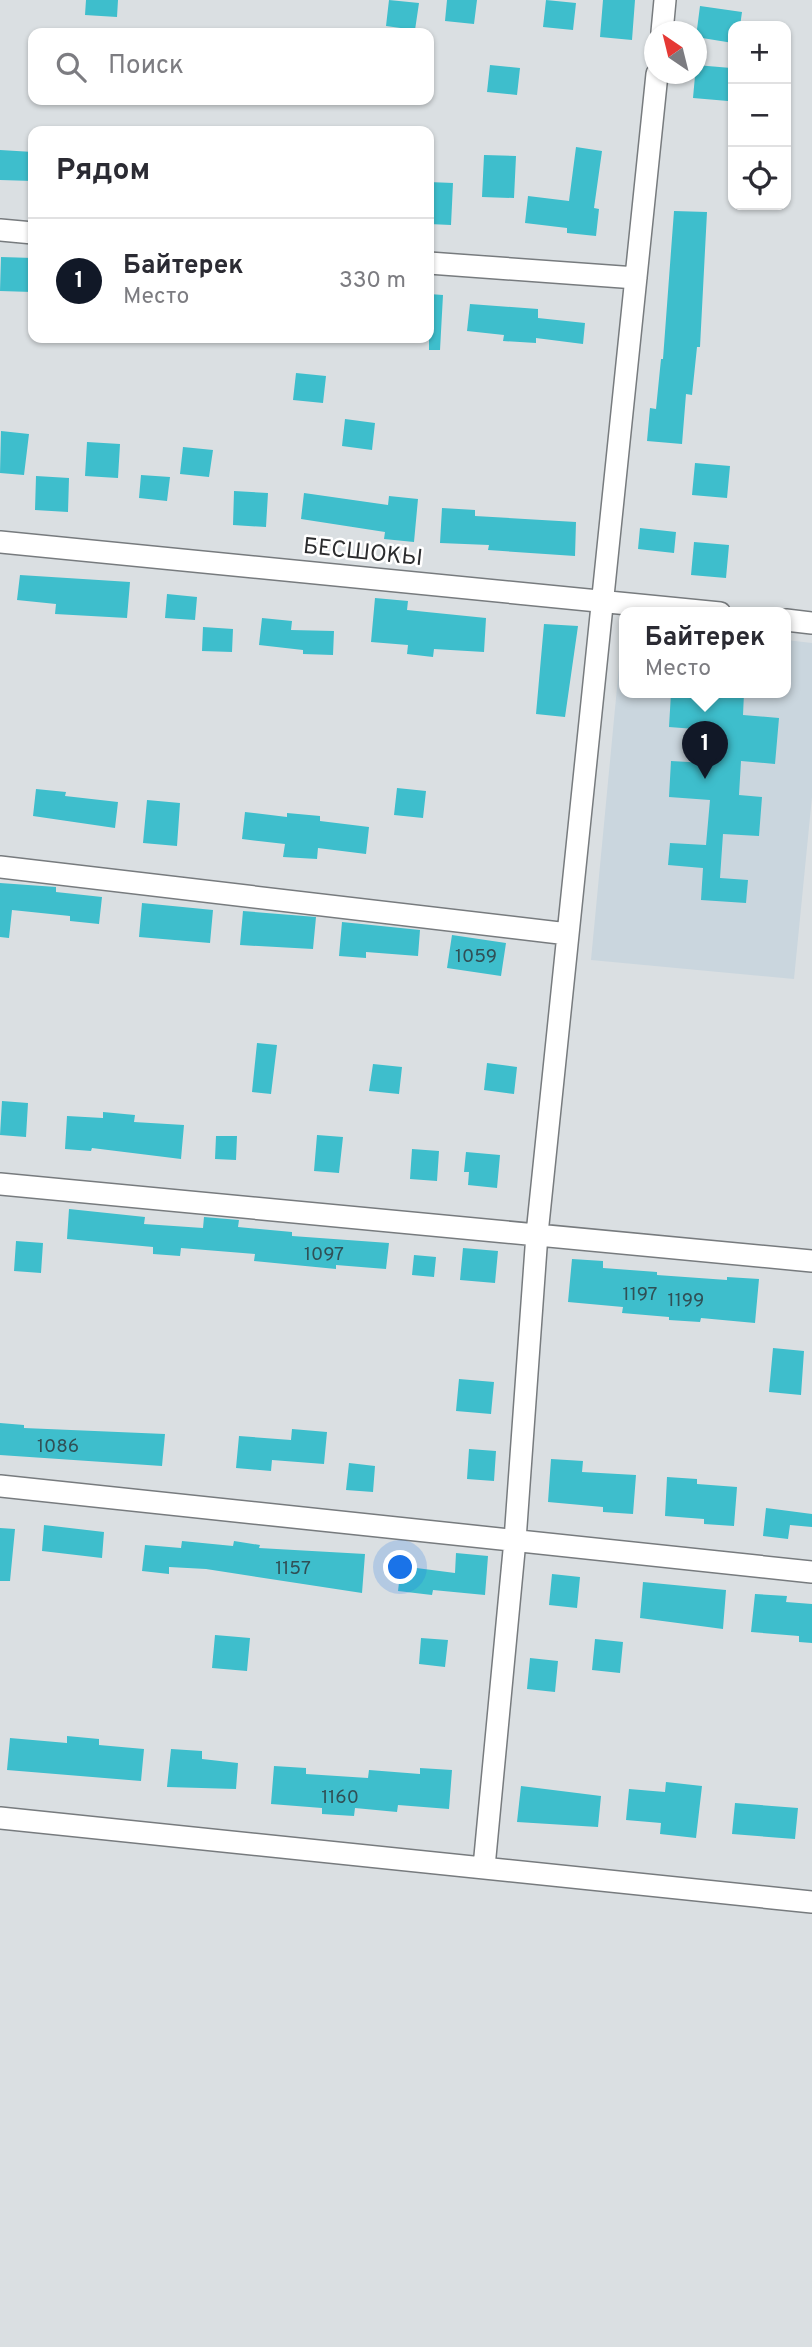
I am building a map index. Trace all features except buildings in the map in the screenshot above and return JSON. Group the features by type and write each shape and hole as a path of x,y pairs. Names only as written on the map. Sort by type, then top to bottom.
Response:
{"street":[{"path":"663,21 665,0"},
{"path":"484,1867 514,1540 537,1234 656,84"},
{"path":"0,230 28,233"},
{"path":"434,263 636,278"},
{"name":"БЕСШОКЫ","path":"0,542 666,607"},
{"path":"791,620 812,622"},
{"path":"0,867 568,934"},
{"path":"0,1184 812,1261"},
{"path":"0,1486 812,1572"},
{"path":"0,1818 812,1902"}],"shaded area":[{"path":"791,641 812,643 812,797 794,979 591,960 619,667 619,698 791,698"}],"place":[{"name":"Байтерек","path":"705,779"}]}
